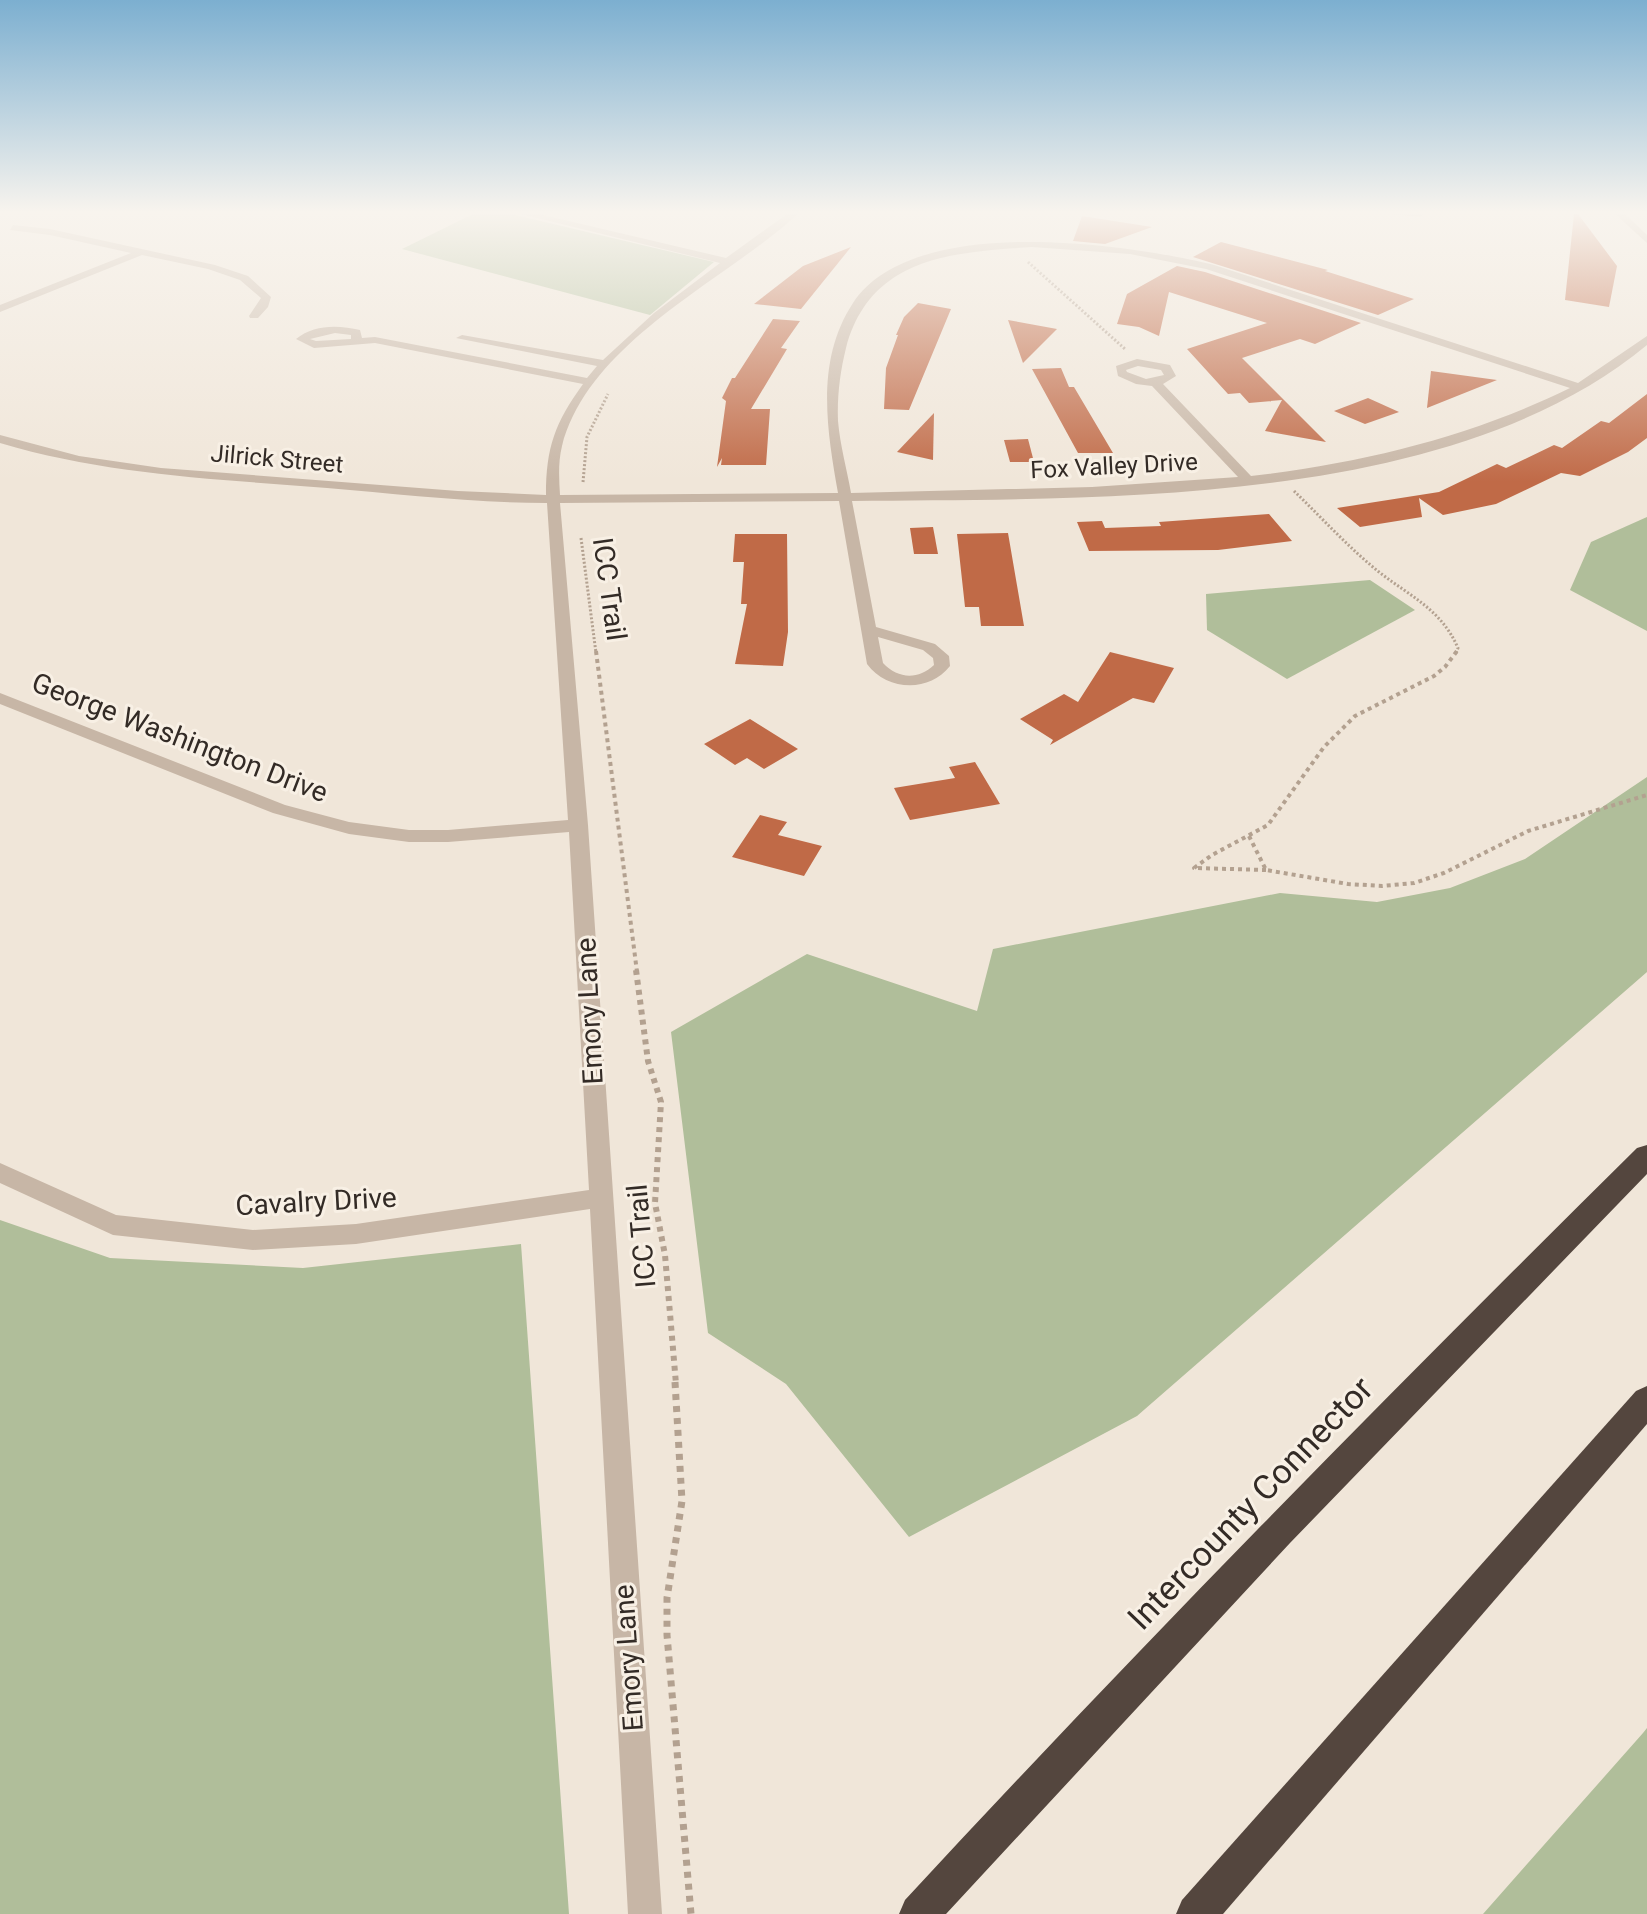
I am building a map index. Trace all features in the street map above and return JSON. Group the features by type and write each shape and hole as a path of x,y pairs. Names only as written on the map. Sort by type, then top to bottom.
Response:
{"highway":[{"name":"Intercounty Connector","path":"919,1914 1083,1735 1287,1522 1647,1156"},
{"path":"1196,1914 1647,1401"}],"street":[{"path":"254,316 264,303"},
{"name":"Emory Lane","path":"645,1914 599,1198 579,825 553,498 555,446 572,408 604,364 676,303"},
{"path":"858,303 838,355 832,388 832,425 875,664 885,675 916,680 933,675 942,666 941,656 929,647 869,630"},
{"path":"1317,303 1578,387"},
{"path":"462,338 604,364"},
{"name":"Fox Valley Drive","path":"553,498 845,499 1121,490 1248,480 1350,464 1444,442 1497,424 1578,387 1631,354 1647,339"},
{"path":"357,340 375,340 589,382"},
{"path":"1155,382 1248,480"},
{"name":"Jilrick Street","path":"0,439 75,459 155,471 479,497 553,498"},
{"name":"George Washington Drive","path":"0,698 279,809 349,828 409,836 448,836 579,825"},
{"name":"Cavalry Drive","path":"0,1172 113,1225 253,1240 356,1234 599,1198"}],"path":[{"path":"1073,303 1131,355"},
{"path":"584,487 582,469 587,437 612,388"},
{"path":"1290,487 1378,571 1439,616 1449,627 1458,648 1452,662 1442,669 1383,698 1335,733 1268,825 1207,855 1194,868 1266,870 1366,886 1424,881 1515,837 1647,795"},
{"name":"ICC Trail","path":"579,525 648,1061 661,1102 655,1203 665,1255 682,1501 668,1583 667,1623 691,1914"},
{"path":"1249,836 1266,870"}],"green space":[{"path":"606,303 664,303 650,315"},
{"path":"1647,517 1647,631 1570,590 1591,542"},
{"path":"1370,580 1415,610 1287,679 1207,630 1206,594"},
{"path":"1647,777 1647,972 1137,1416 909,1537 786,1384 708,1333 671,1032 807,954 977,1011 993,949 1280,893 1377,902 1450,888 1525,859"},
{"path":"0,1220 110,1258 303,1268 521,1244 569,1914 0,1914"},
{"path":"1647,1728 1647,1914 1483,1914 1643,1733"}],"building":[{"path":"755,303 806,303 801,309"},
{"path":"918,303 951,309 909,410 884,409 886,368 904,317"},
{"path":"1124,303 1166,303 1159,336 1139,327 1117,324"},
{"path":"1205,303 1301,303 1361,323 1315,344 1300,339 1242,358 1326,442 1265,431 1282,400 1249,403 1240,393 1228,394 1187,349 1267,323"},
{"path":"1341,303 1404,303 1378,315"},
{"path":"1586,303 1610,303 1609,307"},
{"path":"773,319 800,321 781,348 787,349 751,409 770,409 766,465 721,465 722,458 717,467 726,401 722,398 732,378 735,378"},
{"path":"1008,320 1057,329 1023,363"},
{"path":"1061,368 1069,387 1074,387 1113,453 1078,453 1032,369"},
{"path":"1431,371 1497,380 1427,408"},
{"path":"1647,394 1647,438 1628,452 1580,476 1561,473 1496,504 1443,515 1419,498 1422,517 1360,527 1337,508 1439,492 1497,464 1506,468 1554,445 1562,448 1601,421 1609,423"},
{"path":"1368,398 1399,412 1365,424 1334,411"},
{"path":"934,413 933,460 897,452"},
{"path":"1028,439 1034,462 1010,462 1004,440"},
{"path":"1269,514 1292,541 1218,550 1089,551 1077,522 1102,521 1105,528 1161,526 1159,522"},
{"path":"933,527 938,554 914,554 910,528"},
{"path":"1008,533 1024,626 981,626 979,607 965,607 957,534"},
{"path":"735,534 787,534 788,632 783,666 735,664 747,604 741,604 744,562 733,562"},
{"path":"1110,652 1174,668 1154,703 1133,698 1050,745 1053,740 1020,719 1064,694 1078,702"},
{"path":"750,719 798,749 764,769 747,758 735,765 704,744"},
{"path":"975,762 1000,804 910,820 894,788 955,778 949,767"},
{"path":"760,815 787,822 778,835 822,846 804,876 732,857"}]}
